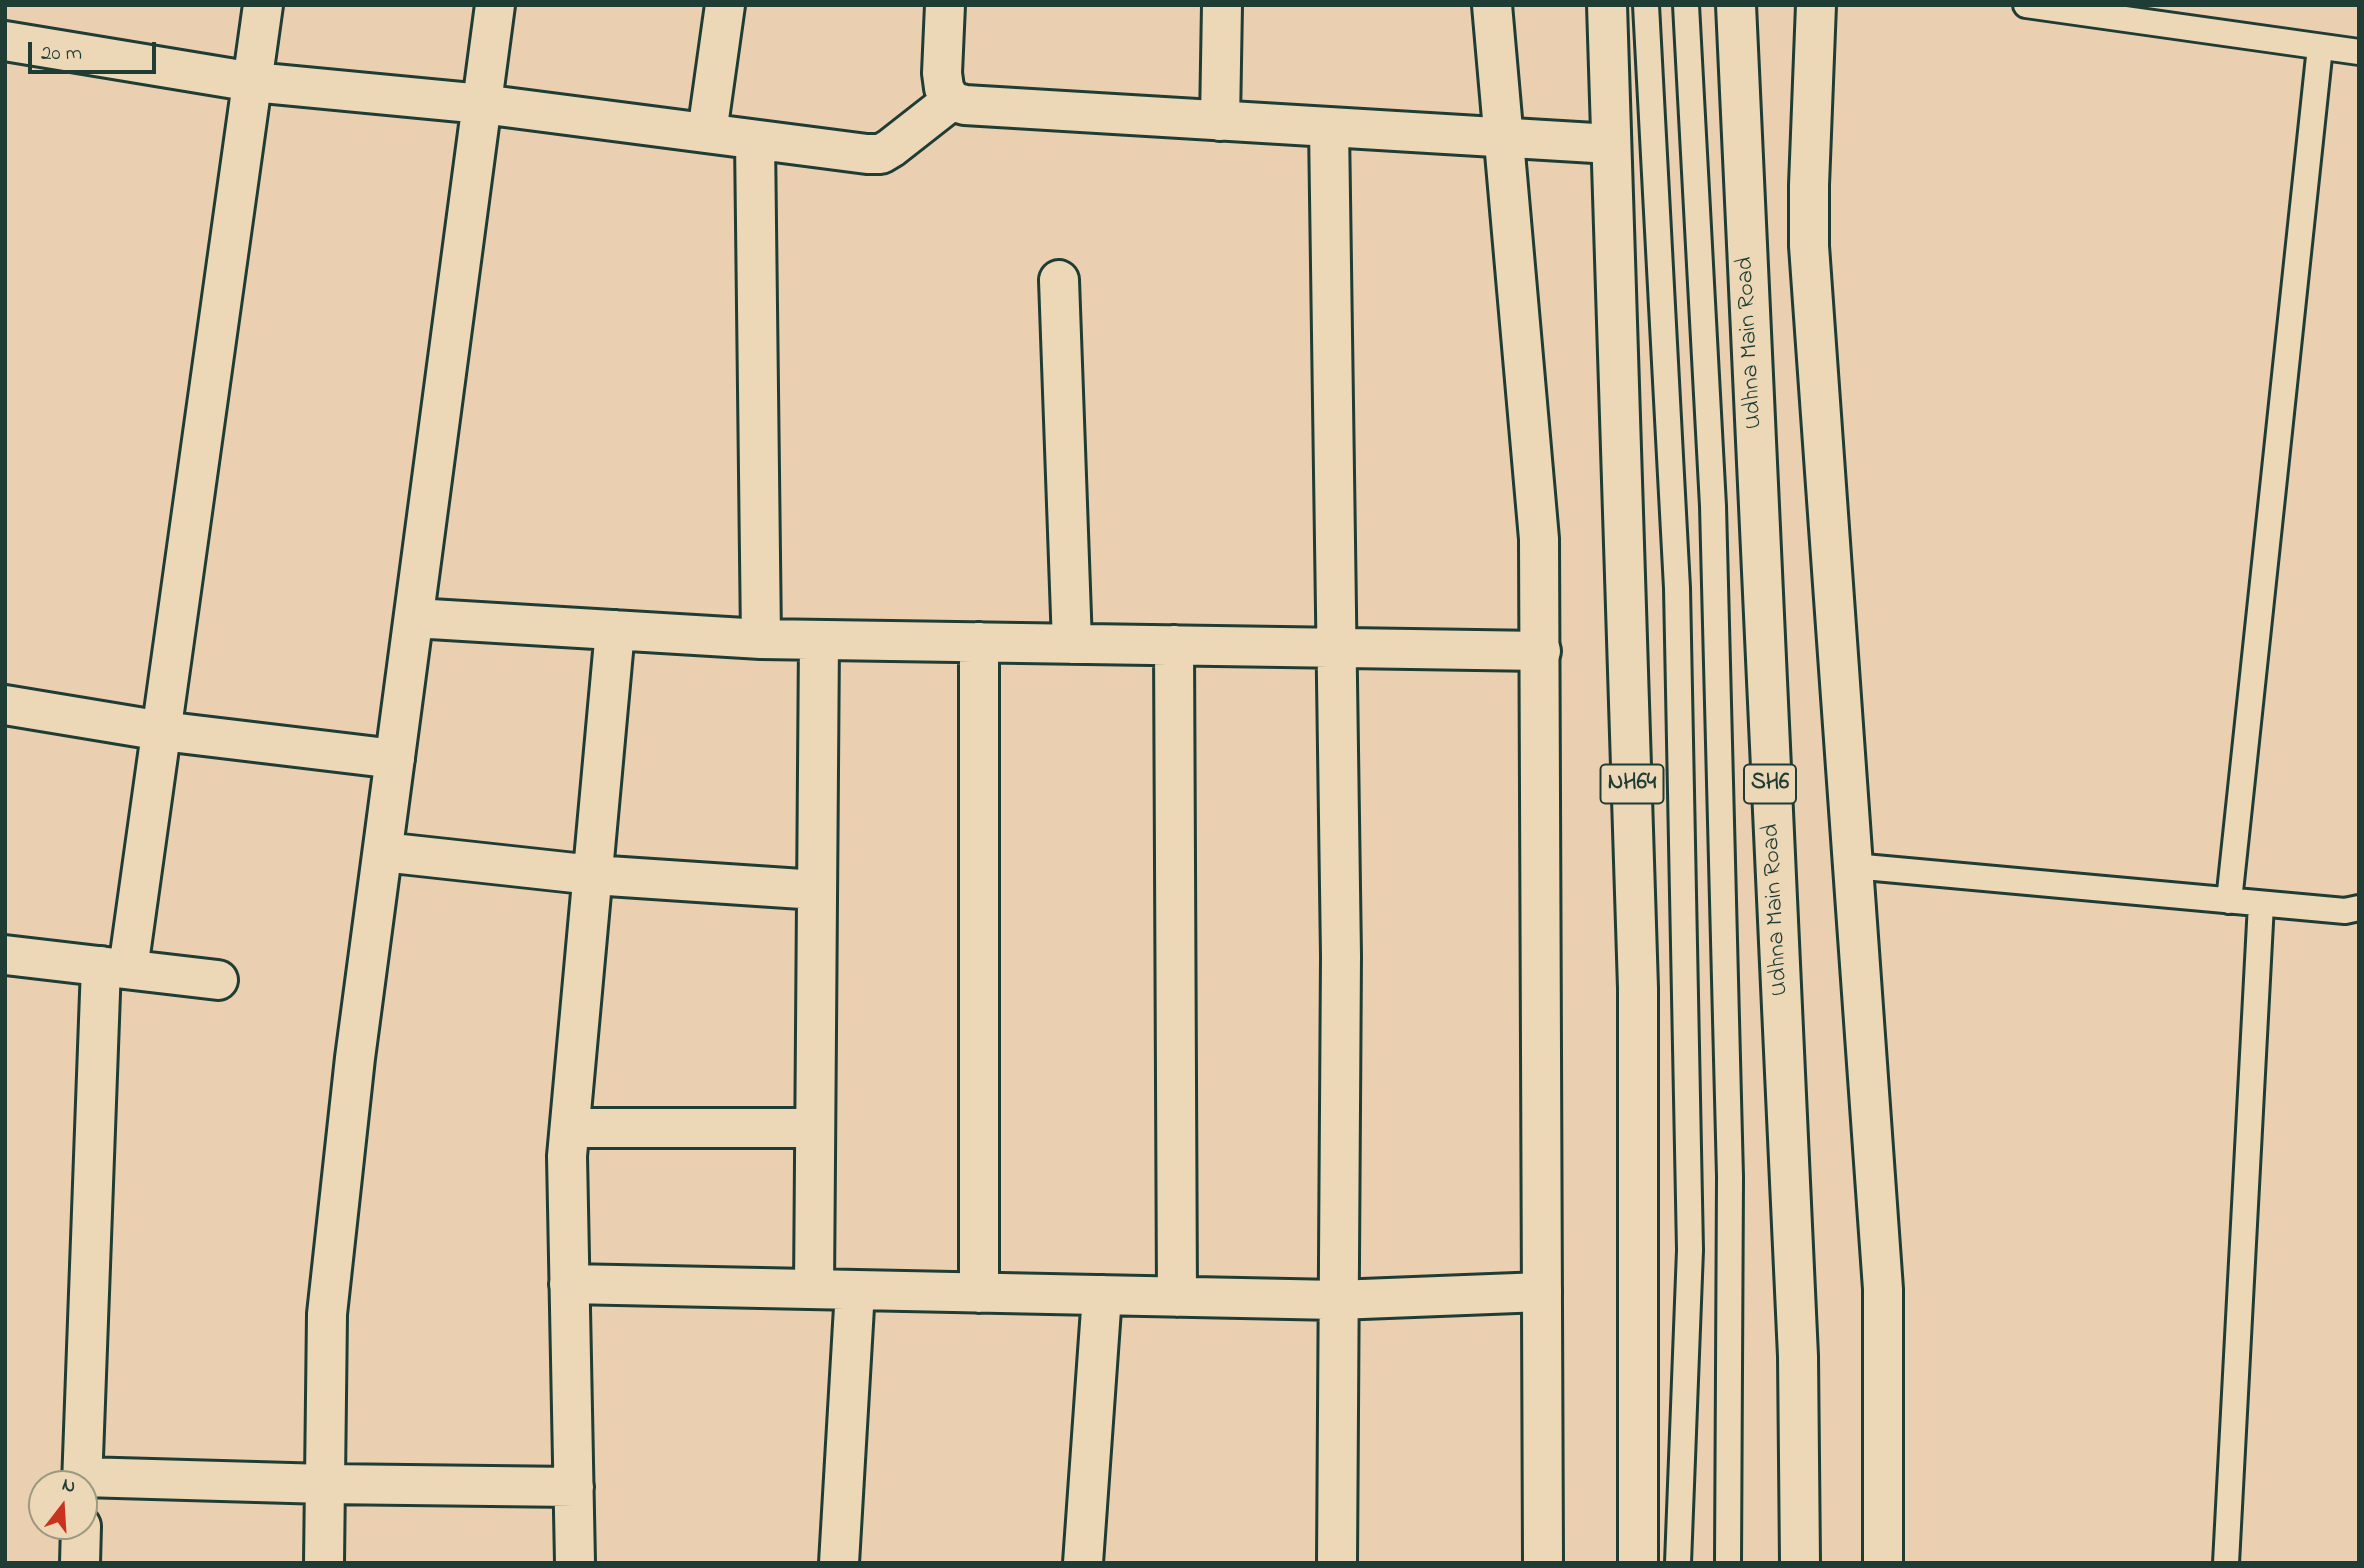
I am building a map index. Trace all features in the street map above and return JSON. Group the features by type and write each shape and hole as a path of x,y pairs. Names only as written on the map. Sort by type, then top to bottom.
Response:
{"main road":[{"path":"84,1470 115,968 162,731 263,5"},
{"path":"324,1563 327,1314 355,1058 495,5"},
{"path":"707,133 725,5"},
{"path":"945,5 942,73 944,88 951,101 965,105 1611,144"},
{"path":"1220,121 1222,5"},
{"path":"1492,5 1539,539 1543,1563"},
{"name":"NH64","path":"1607,5 1638,988 1638,1563"},
{"name":"Udhna Main Road","path":"1735,5 1798,1356 1800,1563"},
{"path":"1816,5 1809,246 1883,1289 1883,1563"},
{"path":"5,41 253,82 482,104 867,155 881,154 891,148 951,101"},
{"path":"1329,127 1341,956 1337,1563"},
{"path":"755,140 761,639"},
{"path":"1059,280 1072,643"},
{"path":"414,618 761,639 1541,651"},
{"path":"575,1563 566,1192 615,630"},
{"path":"814,1289 819,640"},
{"path":"979,642 979,1293"},
{"path":"1174,645 1177,1297"},
{"path":"5,705 162,731 395,759"},
{"path":"383,852 593,875 817,890"},
{"path":"5,955 218,980"},
{"path":"570,1128 814,1128"},
{"path":"569,1284 1338,1300 1542,1292"},
{"path":"839,1563 855,1290"},
{"path":"1083,1563 1102,1295"},
{"path":"98,1481 574,1487"},
{"path":"80,1563 81,1540"}],"lane":[{"path":"1646,5 1678,615 1690,1251 1678,1563"},
{"path":"1686,5 1713,520 1730,1177 1728,1563"},
{"path":"2026,5 2359,52"},
{"path":"2229,901 2320,47"},
{"path":"1853,866 2344,911 2359,908"},
{"path":"2226,1563 2261,904"}]}
